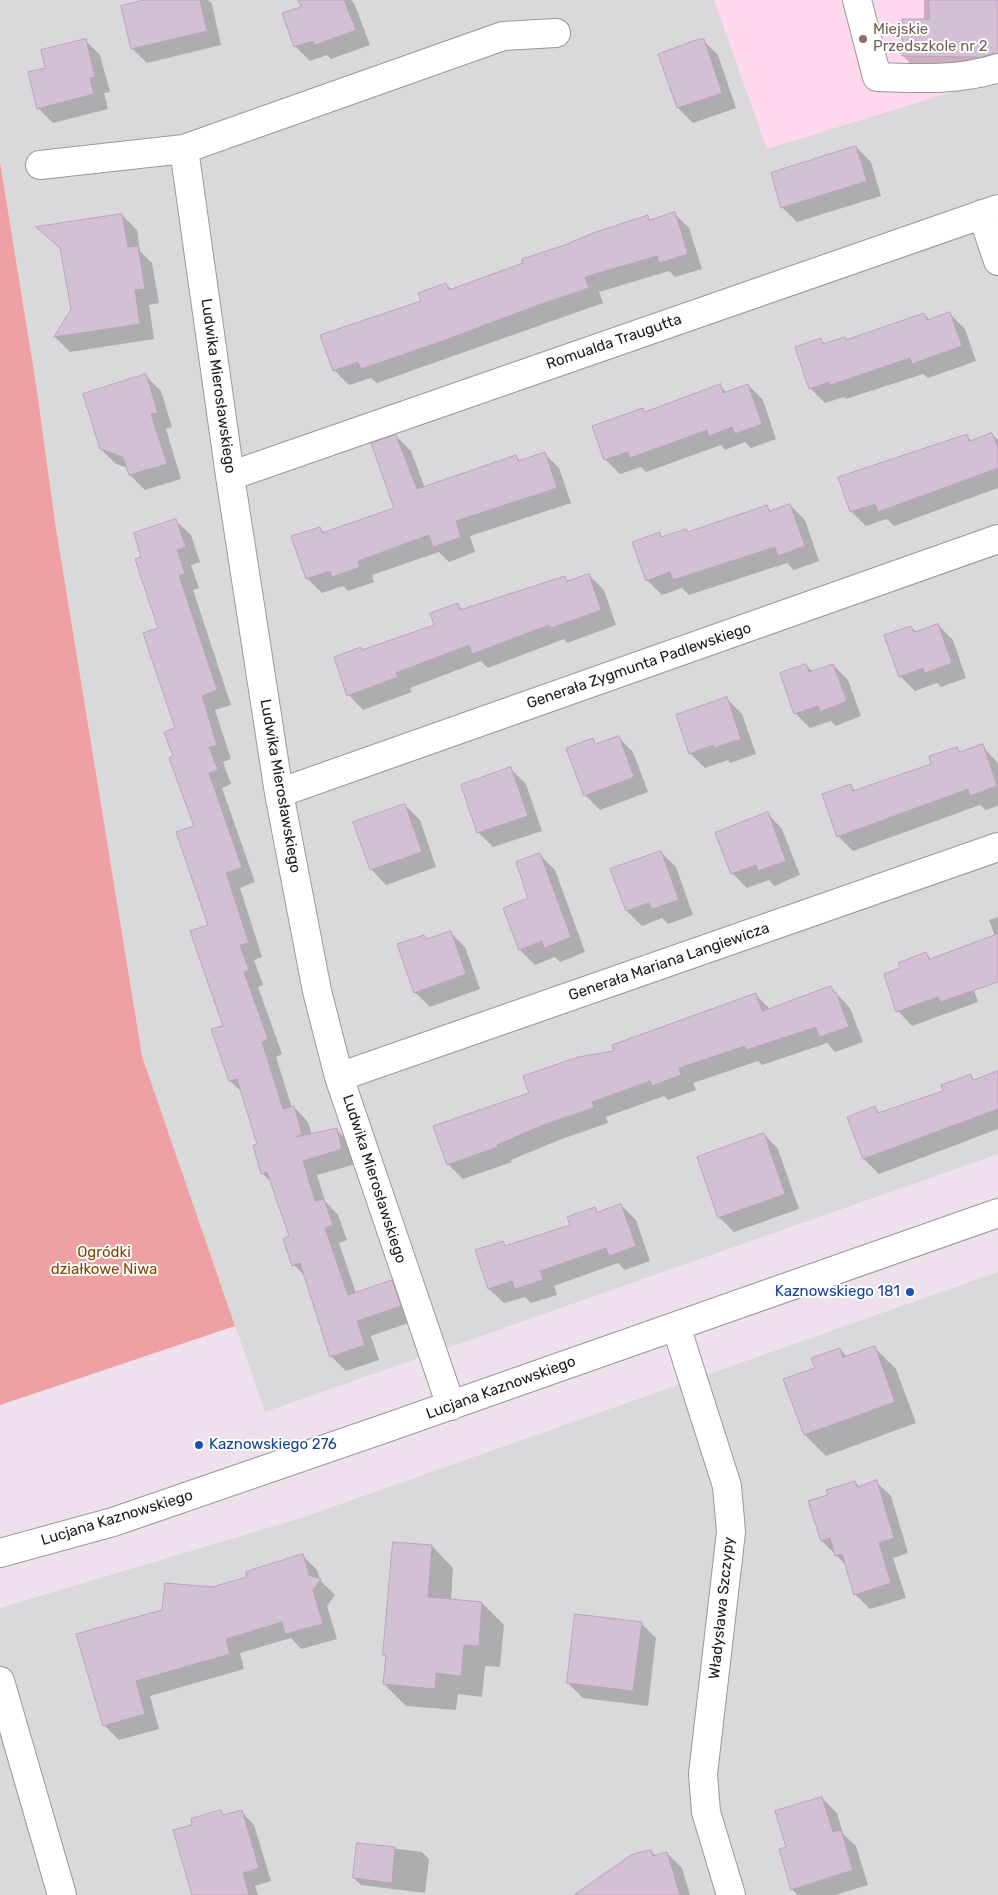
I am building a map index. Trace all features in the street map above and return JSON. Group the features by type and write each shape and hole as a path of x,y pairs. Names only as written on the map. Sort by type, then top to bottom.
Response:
{"street":[{"path":"857,0 877,77 952,78 979,74 998,68"},
{"path":"40,165 184,149 503,36 556,33"},
{"name":"Ludwika Mierosławskiego","path":"184,149 230,476 279,793 317,991 339,1076 451,1406"},
{"path":"990,212 998,261"},
{"name":"Romualda Traugutta","path":"230,476 990,212"},
{"name":"Generała Zygmunta Padlewskiego","path":"279,793 998,539"},
{"name":"Generała Mariana Langiewicza","path":"339,1076 998,847"},
{"name":"Lucjana Kaznowskiego","path":"0,1553 113,1522 451,1406 998,1213"},
{"name":"Władysława Szczypy","path":"676,1326 727,1486 731,1532 703,1774 706,1812 731,1895"},
{"path":"0,1681 62,1895"}],"shaded area":[{"path":"0,0 998,0 998,1154 265,1412 142,1056 55,522 36,384 0,162"},
{"name":"Miejskie Przedszkole nr 2","path":"714,0 998,0 998,78 767,149"},
{"path":"998,1272 998,1895 0,1895 0,1608 301,1518"}],"green space":[{"name":"Ogródki działkowe Niwa","path":"0,162 36,384 55,522 142,1056 235,1326 0,1405"}],"building":[{"path":"144,0 200,0 207,31 131,49 121,6"},
{"path":"298,0 344,0 356,30 315,45 313,41 294,47 282,13 301,7"},
{"path":"929,0 998,0 998,53 980,57 902,56 902,19 929,19"},
{"path":"86,39 95,77 90,78 94,94 37,109 28,72 45,68 41,50"},
{"path":"704,39 722,93 677,108 658,54 693,41"},
{"path":"856,146 867,181 781,208 771,173"},
{"path":"675,212 688,254 659,263 657,256 585,277 589,288 361,369 358,362 333,371 320,335 421,301 418,293 446,283 449,290 523,263 522,259 565,245 593,233 648,215 649,220"},
{"path":"122,214 128,247 138,246 145,289 135,290 140,324 54,337 71,309 60,248 36,227"},
{"path":"950,312 962,346 912,364 910,358 830,385 829,382 809,389 795,347 821,338 823,344 845,337 846,340 924,313 927,320"},
{"path":"146,374 158,413 151,414 167,464 129,475 123,457 100,449 83,394"},
{"path":"721,384 723,393 748,384 762,424 735,434 732,427 709,436 707,430 630,458 628,452 604,460 592,426 643,408 644,412"},
{"path":"992,433 998,448 998,468 878,512 875,504 850,512 838,477 967,434 969,441"},
{"path":"396,435 417,489 516,455 518,461 545,452 557,488 456,521 461,537 433,547 429,535 358,561 360,567 332,577 330,571 306,579 291,536 320,527 322,533 394,508 371,443"},
{"path":"790,504 805,546 778,556 775,547 673,580 670,572 646,581 632,542 660,532 661,537 686,529 688,532 767,505 769,511"},
{"path":"176,519 186,547 177,550 185,574 179,575 217,690 202,696 217,745 209,747 218,770 209,773 242,868 226,873 249,943 240,945 249,970 244,972 268,1039 262,1042 283,1109 294,1106 302,1134 296,1137 337,1128 342,1149 303,1161 315,1201 324,1199 333,1225 325,1228 348,1295 392,1280 401,1306 357,1321 365,1345 330,1357 300,1263 292,1266 283,1239 289,1236 267,1172 261,1174 253,1145 257,1144 237,1079 229,1081 211,1029 223,1026 190,931 208,925 176,832 194,826 169,758 173,756 164,732 175,728 143,633 158,628 135,559 141,557 134,533"},
{"path":"589,574 601,610 551,628 549,625 472,654 469,645 396,673 398,677 347,696 334,657 361,647 362,650 434,625 430,613 458,603 460,610 565,576 567,581"},
{"path":"938,624 952,663 925,673 923,668 899,677 884,635 911,626 914,632"},
{"path":"806,664 809,672 833,664 847,701 820,712 818,706 794,714 780,673"},
{"path":"727,697 741,739 714,748 713,745 689,754 676,715"},
{"path":"619,736 634,777 584,796 566,748 593,738 595,744"},
{"path":"983,744 997,786 970,796 968,789 837,837 822,794 851,784 853,791 931,764 929,756 957,747 959,752"},
{"path":"511,767 528,816 477,833 461,785"},
{"path":"405,804 422,852 370,870 353,822"},
{"path":"768,812 786,861 758,871 756,865 731,874 715,833"},
{"path":"661,851 679,900 652,909 649,903 626,911 610,869"},
{"path":"540,853 571,937 544,948 542,941 519,950 503,908 528,898 516,862"},
{"path":"451,931 466,974 414,993 397,944 424,935 426,939"},
{"path":"998,934 998,982 940,1002 938,997 896,1012 884,974 900,968 898,963 926,952 929,959"},
{"path":"831,986 834,993 836,992 849,1027 819,1037 816,1027 746,1050 745,1046 679,1068 681,1075 652,1086 650,1081 592,1102 594,1108 543,1125 497,1145 498,1147 447,1165 433,1126 529,1093 523,1076 578,1057 614,1051 612,1045 756,993 762,1011"},
{"path":"998,1071 998,1109 863,1159 847,1117 875,1106 878,1113 943,1091 941,1085 971,1074 973,1080"},
{"path":"764,1133 785,1194 718,1218 697,1157"},
{"path":"621,1204 636,1246 609,1256 606,1248 540,1271 543,1280 515,1289 512,1281 488,1289 475,1250 503,1241 505,1246 570,1225 567,1217 595,1207 597,1212"},
{"path":"875,1346 895,1402 804,1435 783,1379 815,1368 811,1358 840,1348 843,1357"},
{"path":"877,1480 894,1538 879,1543 891,1583 854,1595 842,1554 835,1556 830,1538 821,1541 808,1501 828,1495 826,1490 855,1481 857,1487"},
{"path":"393,1542 432,1545 428,1597 482,1602 479,1646 464,1645 461,1676 436,1673 435,1689 383,1684 386,1656 383,1655"},
{"path":"303,1554 309,1575 321,1579 313,1590 323,1624 285,1634 282,1622 226,1639 230,1654 136,1681 145,1714 103,1726 76,1634 162,1610 165,1583 212,1587 247,1577 246,1572"},
{"path":"575,1614 642,1622 633,1691 567,1683"},
{"path":"822,1797 833,1832 841,1830 853,1870 791,1890 779,1849 786,1847 775,1811"},
{"path":"221,1810 223,1815 242,1810 259,1868 243,1873 249,1895 192,1895 173,1830 192,1825 191,1819"},
{"path":"357,1843 395,1847 392,1883 353,1878"},
{"path":"651,1850 653,1856 667,1852 680,1895 574,1895 631,1855"}],"place":[{"name":"Miejskie Przedszkole nr 2","path":"863,39"},
{"name":"Kaznowskiego 181","path":"910,1292"},
{"name":"Kaznowskiego 276","path":"199,1445"}]}
